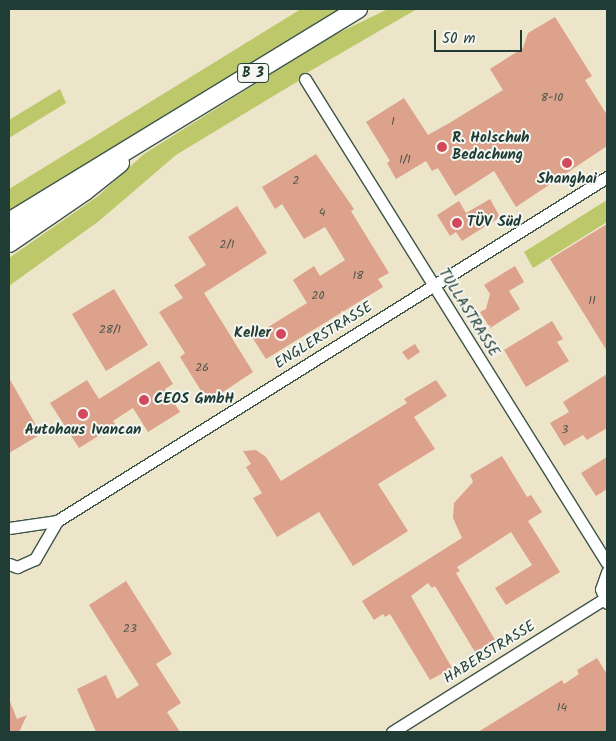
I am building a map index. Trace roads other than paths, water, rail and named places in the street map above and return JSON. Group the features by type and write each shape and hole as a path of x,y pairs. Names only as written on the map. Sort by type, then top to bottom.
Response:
{"main road":[{"name":"B 3","path":"9,222 128,147 148,138 358,9"},
{"name":"B 3","path":"9,243 85,191 148,138"}],"street":[{"name":"TULLASTRASSE","path":"305,79 607,563"},
{"name":"ENGLERSTRASSE","path":"9,528 57,521 607,177"},
{"name":"ENGLERSTRASSE","path":"9,564 18,567 35,559 57,521"},
{"name":"HABERSTRASSE","path":"392,732 605,601 602,581 607,572"}],"place":[{"name":"R. Holschuh Bedachung","path":"442,147"},
{"name":"Shanghai","path":"567,163"},
{"name":"TÜV Süd","path":"457,223"},
{"name":"Keller","path":"281,334"},
{"name":"CEOS GmbH","path":"144,400"},
{"name":"Autohaus Ivancan","path":"83,414"}]}
